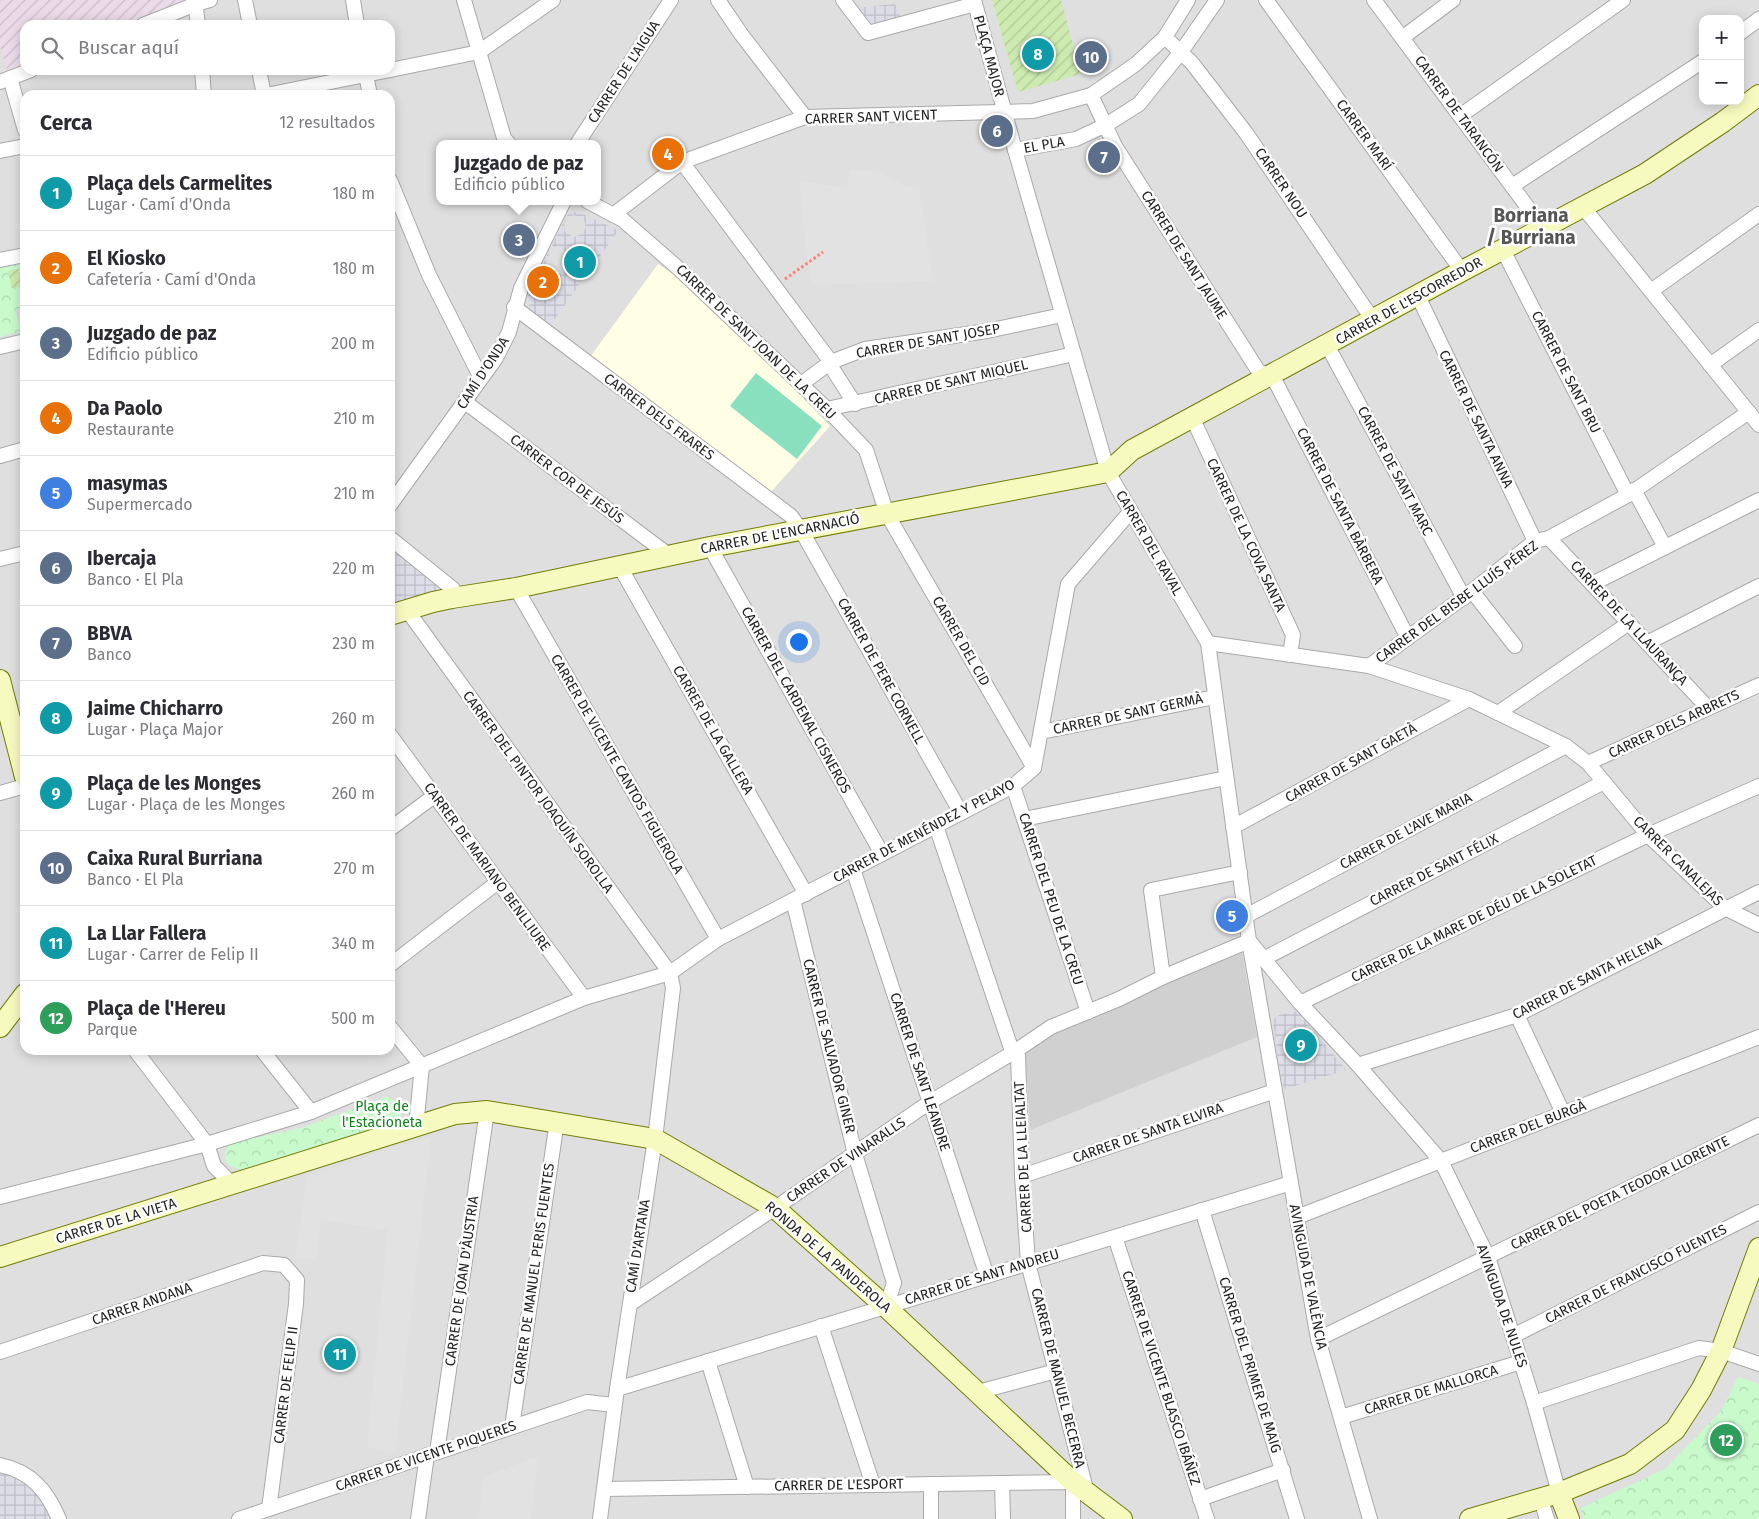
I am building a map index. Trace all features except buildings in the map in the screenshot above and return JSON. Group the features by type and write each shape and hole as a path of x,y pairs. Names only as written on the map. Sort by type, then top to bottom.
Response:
{"street":[{"path":"245,0 249,20"},
{"path":"353,0 356,20"},
{"path":"464,0 506,140"},
{"path":"395,69 479,52 553,0"},
{"name":"CARRER DE L'AIGUA","path":"580,140 671,0"},
{"path":"718,0 806,117"},
{"path":"843,0 868,33 974,2"},
{"path":"1005,112 1033,111 1091,95 1136,64 1165,37 1188,0"},
{"name":"EL PLA","path":"1005,112 1015,150 1076,139 1106,125 1138,104 1181,52 1217,0"},
{"name":"CARRER MARÍ","path":"1266,0 1462,271"},
{"name":"CARRER DE TARANCÓN","path":"1374,0 1543,228"},
{"path":"1402,38 1453,0"},
{"path":"1460,116 1623,0"},
{"path":"155,20 200,1 198,20"},
{"name":"PLAÇA MAJOR","path":"974,2 1005,112"},
{"path":"1744,30 1759,19"},
{"path":"1165,37 1181,52"},
{"name":"CARRER NOU","path":"1181,52 1246,133 1373,320"},
{"path":"1512,186 1699,64"},
{"path":"20,74 5,80 20,118"},
{"path":"202,75 204,90"},
{"path":"260,75 264,90"},
{"path":"287,90 352,75"},
{"path":"366,75 369,90"},
{"path":"1091,95 1106,125"},
{"name":"CARRER DE L'ESCORREDOR","path":"1108,472 1132,450 1645,174 1723,122 1759,95"},
{"name":"CARRER SANT VICENT","path":"613,215 682,162 806,117 1005,112"},
{"name":"CARRER DE SANT JAUME","path":"1106,125 1115,146 1258,372 1272,375"},
{"path":"0,151 20,147"},
{"name":"CARRER DEL RAVAL","path":"1015,150 1108,472 1208,643 1249,941 1275,1091"},
{"path":"682,162 831,362 832,368 855,404"},
{"path":"395,194 429,275 481,378"},
{"name":"CAMÍ D'ONDA","path":"395,498 496,358 508,332 521,288 562,205"},
{"name":"CARRER DE SANT JOAN DE LA CREU","path":"594,205 623,220 686,274 827,409 866,450 887,514"},
{"path":"1583,207 1759,425"},
{"path":"1651,291 1759,214"},
{"name":"CARRER DE SANT BRU","path":"1503,250 1631,492 1665,547"},
{"path":"0,260 20,256"},
{"name":"CARRER DE SANTA ANNA","path":"1418,296 1542,540"},
{"name":"CARRER DELS FRARES","path":"514,307 791,516 801,530"},
{"name":"CARRER DE SANT JOSEP","path":"801,384 831,362 865,349 987,331 1062,316"},
{"path":"1710,364 1759,330"},
{"path":"0,347 20,342"},
{"name":"CARRER DE SANT MARC","path":"1327,345 1468,595 1515,646"},
{"name":"CARRER DE SANT MIQUEL","path":"827,409 1074,354"},
{"name":"CARRER DE SANTA BÀRBERA","path":"1272,375 1408,638"},
{"name":"CARRER COR DE JESÚS","path":"464,402 670,556"},
{"name":"CARRER DEL BISBE LLUÍS PÉREZ","path":"1369,666 1542,540 1631,492 1749,412"},
{"name":"CARRER DE LA COVA SANTA","path":"1192,417 1292,635 1290,655"},
{"path":"0,456 20,450"},
{"name":"CARRER DE L'ENCARNACIÓ","path":"398,613 452,598 516,588 710,547 1108,472"},
{"path":"1592,584 1759,500"},
{"path":"1034,768 1068,584 1131,511"},
{"name":"CARRER DEL CID","path":"887,514 1034,768"},
{"name":"CARRER DE PERE CORNELL","path":"801,530 961,813"},
{"name":"CARRER DE LA LLAURANÇA","path":"1542,540 1592,584 1708,708"},
{"path":"395,542 453,589 452,598"},
{"name":"CARRER DEL CARDENAL CISNEROS","path":"710,547 882,854"},
{"path":"0,559 20,554"},
{"name":"CARRER DE LA GALLERA","path":"620,567 806,894"},
{"path":"1647,643 1759,586"},
{"name":"CARRER DE VICENTE CANTOS FIGUEROLA","path":"516,588 718,939"},
{"name":"CARRER DEL PINTOR JOAQUÍN SOROLLA","path":"398,613 670,973"},
{"path":"1498,713 1629,623"},
{"name":"CARRER CANALEJAS","path":"1208,643 1369,666 1469,698 1566,746 1588,763 1648,835 1725,908 1759,925"},
{"path":"0,680 20,758"},
{"name":"CARRER DELS ARBRETS","path":"1588,763 1759,685"},
{"name":"CARRER DE SANT GERMÀ","path":"1041,732 1215,696"},
{"name":"CARRER DE SANT GAETÀ","path":"1233,827 1469,698"},
{"name":"CARRER DE MARIANO BENLLIURE","path":"395,742 584,998"},
{"name":"CARRER DE L'AVE MARIA","path":"1246,916 1566,746"},
{"name":"CARRER DE MENÉNDEZ Y PELAYO","path":"422,1066 584,998 670,973 718,939 1013,786 1034,768"},
{"path":"1024,819 1226,778"},
{"name":"CARRER DE SANT FÉLIX","path":"1265,958 1604,782"},
{"name":"CARRER DEL PEU DE LA CREU","path":"1013,786 1088,1012"},
{"name":"CARRER DE LA MARE DE DÉU DE LA SOLETAT","path":"1300,1002 1648,835 1759,786"},
{"path":"0,793 20,787"},
{"path":"395,825 434,796"},
{"name":"CARRER DE LA LLEIALTAT","path":"936,826 1011,1048 1018,1056 1022,1176 1028,1263"},
{"name":"CARRER DE SANT LEANDRE","path":"854,869 987,1276"},
{"path":"1163,977 1150,890 1240,872"},
{"path":"395,961 498,882"},
{"name":"CARRER DE SANTA HELENA","path":"1358,1066 1517,1015 1759,892"},
{"name":"CARRER DE SALVADOR GINER","path":"793,900 855,1154 894,1282 886,1306"},
{"name":"AVINGUDA DE NULES","path":"1249,941 1300,1002 1441,1161 1488,1257 1534,1403 1550,1495 1547,1519"},
{"name":"CARRER DE VINARALLS","path":"630,1304 930,1102 1014,1052 1050,1027 1119,999 1163,977 1249,941"},
{"name":"CAMÍ D'ARTANA","path":"600,1519 614,1406 654,1138 673,988 670,973"},
{"path":"0,1027 20,1001"},
{"path":"1517,1015 1563,1114"},
{"path":"139,1055 207,1144 214,1166 232,1184 416,1126 422,1066 395,1033"},
{"name":"CARRER DEL BURGÀ","path":"1297,1217 1759,1037"},
{"path":"266,1055 311,1112"},
{"path":"0,1197 207,1144 311,1112 422,1066"},
{"name":"CARRER DE SANTA ELVIRA","path":"1022,1176 1275,1091"},
{"name":"AVINGUDA DE VALÈNCIA","path":"1275,1091 1318,1339 1370,1519"},
{"name":"RONDA DE LA PANDEROLA","path":"416,1126 455,1114 487,1111 654,1138 775,1208 886,1306 1080,1487 1122,1519"},
{"name":"CARRER DE JOAN D'ÀUSTRIA","path":"418,1519 432,1453 487,1111"},
{"name":"CARRER DE MANUEL PERIS FUENTES","path":"512,1427 556,1121"},
{"name":"CARRER DEL POETA TEODOR LLORENTE","path":"1318,1339 1759,1125"},
{"name":"CARRER DE SANT ANDREU","path":"617,1389 1291,1183"},
{"name":"CARRER DE LA VIETA","path":"0,1257 232,1184"},
{"name":"CARRER DEL PRIMER DE MAIG","path":"1202,1210 1298,1519"},
{"name":"CARRER DE FRANCISCO FUENTES","path":"1513,1336 1759,1212"},
{"name":"CARRER DE VICENTE BLASCO IBÁÑEZ","path":"1115,1237 1207,1519"},
{"path":"1470,1519 1550,1495 1630,1464 1675,1430 1702,1390 1721,1352 1759,1248"},
{"name":"CARRER ANDANA","path":"0,1352 263,1263 284,1265"},
{"name":"CARRER DE MANUEL BECERRA","path":"1028,1263 1056,1371 1080,1487 1073,1519"},
{"name":"CARRER DE FELIP II","path":"270,1509 296,1304 297,1280 284,1265"},
{"path":"821,1326 873,1485"},
{"path":"1534,1403 1699,1348 1721,1352 1759,1364"},
{"path":"708,1361 747,1487"},
{"name":"CARRER DE MALLORCA","path":"1341,1417 1521,1362"},
{"path":"978,1392 1056,1371"},
{"name":"CARRER DE VICENTE PIQUERES","path":"239,1519 587,1402 614,1406"},
{"path":"0,1466 29,1475 50,1499 59,1519"},
{"path":"1200,1499 1283,1470"},
{"path":"1002,1483 1003,1519"},
{"name":"CARRER DE L'ESPORT","path":"604,1489 1002,1483 1080,1487"},
{"path":"931,1484 931,1519"},
{"name":"AVINGUDA DE NULES","path":"1550,1495 1569,1519"}],"path":[{"path":"774,286 823,252"}],"shaded area":[{"path":"0,0 1759,0 1759,1519 0,1519"},
{"path":"0,0 188,0 137,20 20,20 20,65 7,70 0,45"},
{"path":"895,4 903,23 868,33 852,8"},
{"path":"850,169 881,172 904,186 912,186 912,189 919,188 933,281 813,285 807,258 799,181 847,188"},
{"path":"580,213 620,231 549,327 537,319 528,303 528,293 568,214","holes":["575,215 584,220 586,227 582,234 573,237 565,232 564,223 568,217","554,246 569,254 556,278 542,270"]},
{"path":"658,264 676,276 758,351 830,426 769,494 590,357"},
{"path":"823,368 855,404 827,409 806,380"},
{"path":"395,539 461,590 395,604"},
{"path":"1242,953 1257,1037 1030,1130 1025,1048 1051,1029"},
{"path":"1298,1011 1346,1070 1285,1089 1281,1081 1273,1020 1279,1015"},
{"path":"431,1138 395,1453 367,1447 388,1230 321,1220 316,1260 295,1258 307,1177 400,1145"},
{"path":"538,1456 531,1519 478,1519 484,1477"},
{"path":"0,1466 29,1475 59,1519 0,1519"}],"green space":[{"path":"992,0 1061,0 1081,74 1018,92"},
{"path":"20,264 20,269 9,271 12,288 20,286 20,308 15,310 20,331 0,337 0,268"},
{"path":"20,269 20,286 12,288 8,271"},
{"path":"756,373 822,426 797,459 730,406"},
{"name":"Plaça de l'Estacioneta","path":"386,1097 394,1100 401,1109 399,1121 245,1170 229,1165 225,1159 230,1143 301,1128"},
{"path":"1738,1377 1759,1384 1759,1519 1584,1519 1580,1508 1665,1469 1721,1411"}],"place":[{"name":"Jaime Chicharro","path":"1038,54"},
{"name":"Caixa Rural Burriana","path":"1091,57"},
{"name":"Ibercaja","path":"997,131"},
{"name":"Da Paolo","path":"668,154"},
{"name":"BBVA","path":"1104,157"},
{"name":"Juzgado de paz","path":"519,240"},
{"name":"Plaça dels Carmelites","path":"580,262"},
{"name":"El Kiosko","path":"543,282"},
{"name":"masymas","path":"1232,916"},
{"name":"Plaça de les Monges","path":"1301,1045"},
{"name":"La Llar Fallera","path":"340,1354"},
{"name":"Plaça de l'Hereu","path":"1726,1440"}],"district":[{"name":"Borriana / Burriana","path":"1531,226"}]}
